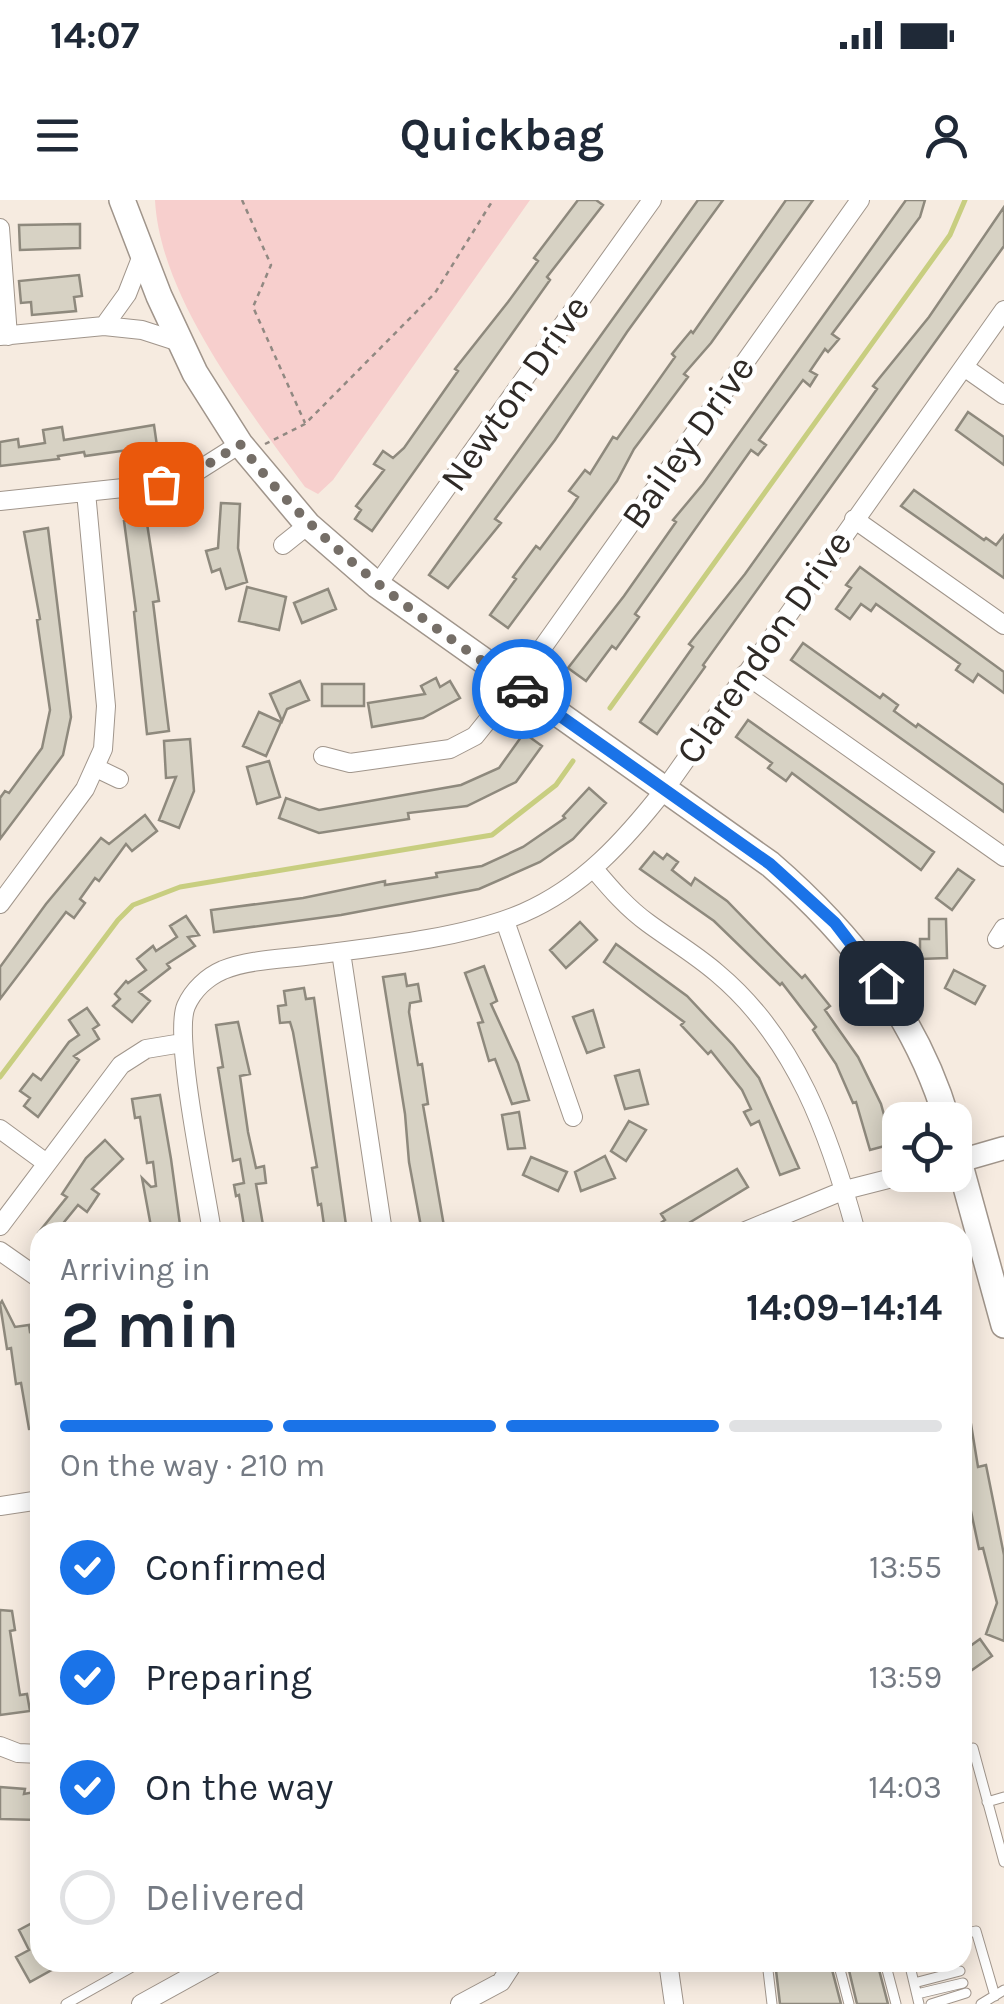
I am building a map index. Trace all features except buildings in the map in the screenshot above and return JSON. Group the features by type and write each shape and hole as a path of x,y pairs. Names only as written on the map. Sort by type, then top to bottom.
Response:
{"main road":[{"path":"129,206 180,342 243,449 308,525 377,586 770,864 810,898 859,951 902,1016 940,1102"},
{"path":"966,1192 1004,1325"}],"street":[{"name":"Newton Drive","path":"377,586 652,200"},
{"name":"Bailey Drive","path":"322,756 350,764 450,748 474,736 516,685 860,200"},
{"path":"0,228 4,336 104,326 142,330 180,342"},
{"path":"104,326 127,294 144,253"},
{"name":"Clarendon Drive","path":"210,1222 182,1043 185,1008 208,978 248,964 341,952 505,921 548,901 594,869 665,790 1004,310"},
{"path":"964,368 1004,395"},
{"path":"0,501 161,484 243,449"},
{"path":"0,904 85,790 103,749 106,706 86,492"},
{"path":"854,519 1004,624"},
{"path":"283,545 308,525"},
{"path":"745,674 1004,856"},
{"path":"96,768 119,778"},
{"path":"594,869 634,912 720,975 768,1028 810,1096 853,1222"},
{"path":"505,921 573,1117"},
{"path":"341,952 381,1222"},
{"path":"0,1226 120,1065 146,1049 182,1043"},
{"path":"0,1129 45,1162"},
{"path":"972,1153 1004,1148"},
{"path":"768,1222 845,1190 882,1181"},
{"path":"0,1251 30,1272"},
{"path":"0,1506 30,1502"},
{"path":"0,1746 30,1754"},
{"path":"140,2004 200,1972"},
{"path":"460,2004 501,1982 510,1972"},
{"path":"669,1972 674,2004"}],"lane":[{"path":"973,1748 1004,1862"},
{"path":"988,1802 1004,1797"},
{"path":"972,1932 976,1931 976,1951 985,1982 999,1993 982,2004"},
{"path":"66,2004 80,2001 126,1972"},
{"path":"767,1972 772,2004"},
{"path":"841,1972 849,2004"},
{"path":"888,1972 896,2004"},
{"path":"913,1972 918,1999 964,1988 932,2004"},
{"path":"914,1983 953,1972"}],"path":[{"path":"242,200 271,265 254,307 305,424"},
{"path":"243,449 305,424 435,293 492,200"}],"shaded area":[{"path":"155,200 530,200 333,480 318,494 305,487 234,388 190,314 161,237"}],"waterway":[{"path":"610,708 950,235 965,200"},
{"path":"0,1077 133,905 180,887 492,835 556,785 573,761"}],"way so far":[{"path":"161,484 199,470 240,444 258,470 334,549 377,586 522,689"}],"route":[{"path":"522,689 770,864 835,923 881,983"}]}
